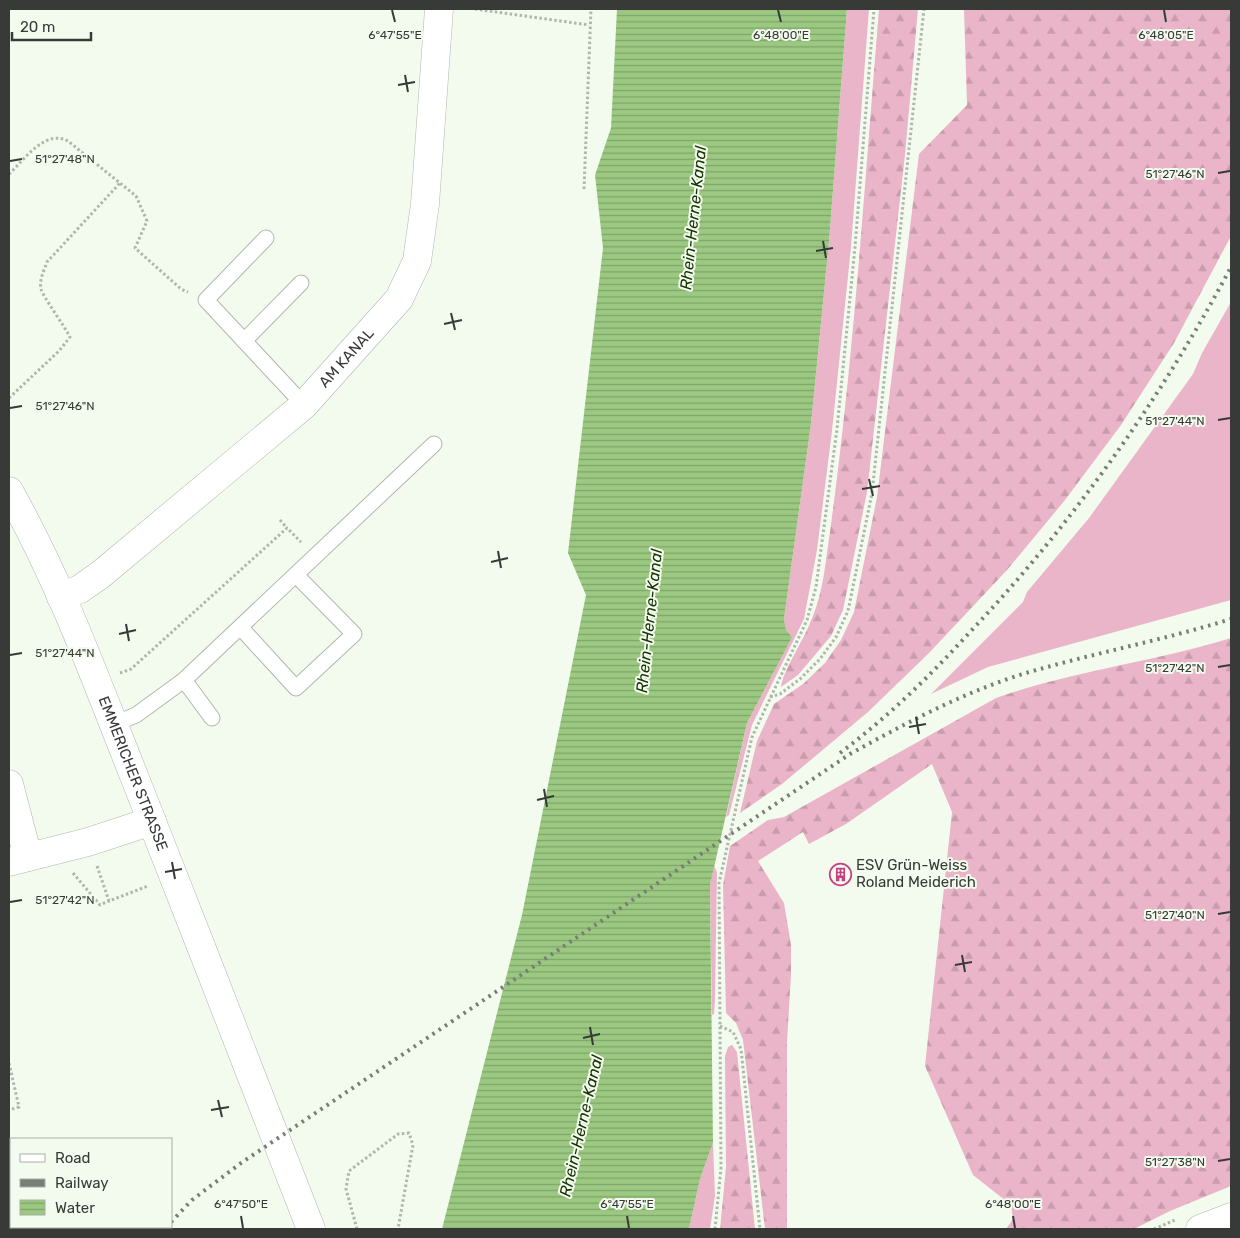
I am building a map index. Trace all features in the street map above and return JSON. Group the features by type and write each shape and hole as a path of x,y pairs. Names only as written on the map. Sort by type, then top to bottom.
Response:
{"street":[{"name":"AM KANAL","path":"61,597 80,589 100,575 304,404 399,299 417,261 425,204 439,9"},
{"name":"EMMERICHER STRASSE","path":"9,491 31,530 114,724 311,1229"},
{"path":"9,784 19,859 88,842 152,821"},
{"path":"1200,1229 1231,1217"}],"lane":[{"path":"266,238 206,300 304,404"},
{"path":"244,341 301,283"},
{"path":"114,724 136,715 184,680 434,444"},
{"path":"241,628 296,688 354,634 296,576"},
{"path":"184,680 212,718"}],"path":[{"path":"474,9 589,25"},
{"path":"584,189 591,9"},
{"path":"715,1229 721,1168 719,883 752,737 807,620 820,559 837,429 855,247 874,9"},
{"path":"770,697 800,679 836,637 848,611 872,493 924,9"},
{"path":"9,174 46,139 60,137 136,196 148,221 135,248 181,289 206,300"},
{"path":"9,398 59,351 70,337 62,320 41,291 41,278 47,262 120,183"},
{"path":"280,520 316,557"},
{"path":"97,683 131,669 287,528"},
{"path":"88,842 110,901"},
{"path":"64,873 73,873 100,905 174,876"},
{"path":"720,1026 733,1032 741,1048 760,1229"},
{"path":"9,1063 20,1107 9,1110"},
{"path":"357,1229 346,1189 349,1171 398,1134 409,1133 413,1145 398,1229"}],"green space":[{"path":"847,9 869,9 851,247 832,431 817,550 804,619 752,725 729,815 726,817 747,723 791,638 786,630 784,619 811,424 829,242"},
{"path":"879,9 918,9 905,155 867,492 843,610 831,636 798,675 781,687 785,673 813,615 821,589 826,562 851,349"},
{"path":"964,9 1231,9 1231,236 1174,343 1121,425 1065,500 1007,570 929,653 868,712 782,784 740,813 757,741 774,704 803,684 825,663 841,640 854,612 877,497 919,154 967,105"},
{"path":"1231,302 1231,600 988,667 931,694 1023,602 1027,592 1089,518 1193,374 1202,353"},
{"path":"1231,638 1231,1186 1170,1211 1134,1229 1006,1229 1013,1219 1011,1205 973,1175 925,1066 952,812 932,764 846,824 809,844 803,832 758,861 784,903 791,945 787,1042 787,1229 765,1229 743,1040 736,1023 726,1013 723,885 730,846 768,820 784,817 996,698 1083,673 1172,654"},
{"path":"714,866 717,872 715,999 714,1014 712,1015 710,885"},
{"path":"732,1045 737,1052 755,1229 720,1229 726,1167 725,1056 728,1047"},
{"path":"713,1143 715,1196 710,1229 689,1229 700,1179"}],"water":[{"name":"Rhein-Herne-Kanal","path":"617,9 847,9 829,242 811,424 784,619 786,630 792,637 747,723 710,885 713,1143 700,1179 689,1229 442,1229 522,915 586,595 568,553 603,248 595,175 611,128"}],"railway":[{"path":"840,753 875,725 924,680 1008,590 1044,548 1079,504 1144,412 1175,365 1231,267"},
{"path":"172,1221 192,1200 241,1163 850,754 892,731 980,689 1026,673 1231,619"}],"place":[{"name":"ESV Grün-Weiss Roland Meiderich","path":"840,874"}]}
